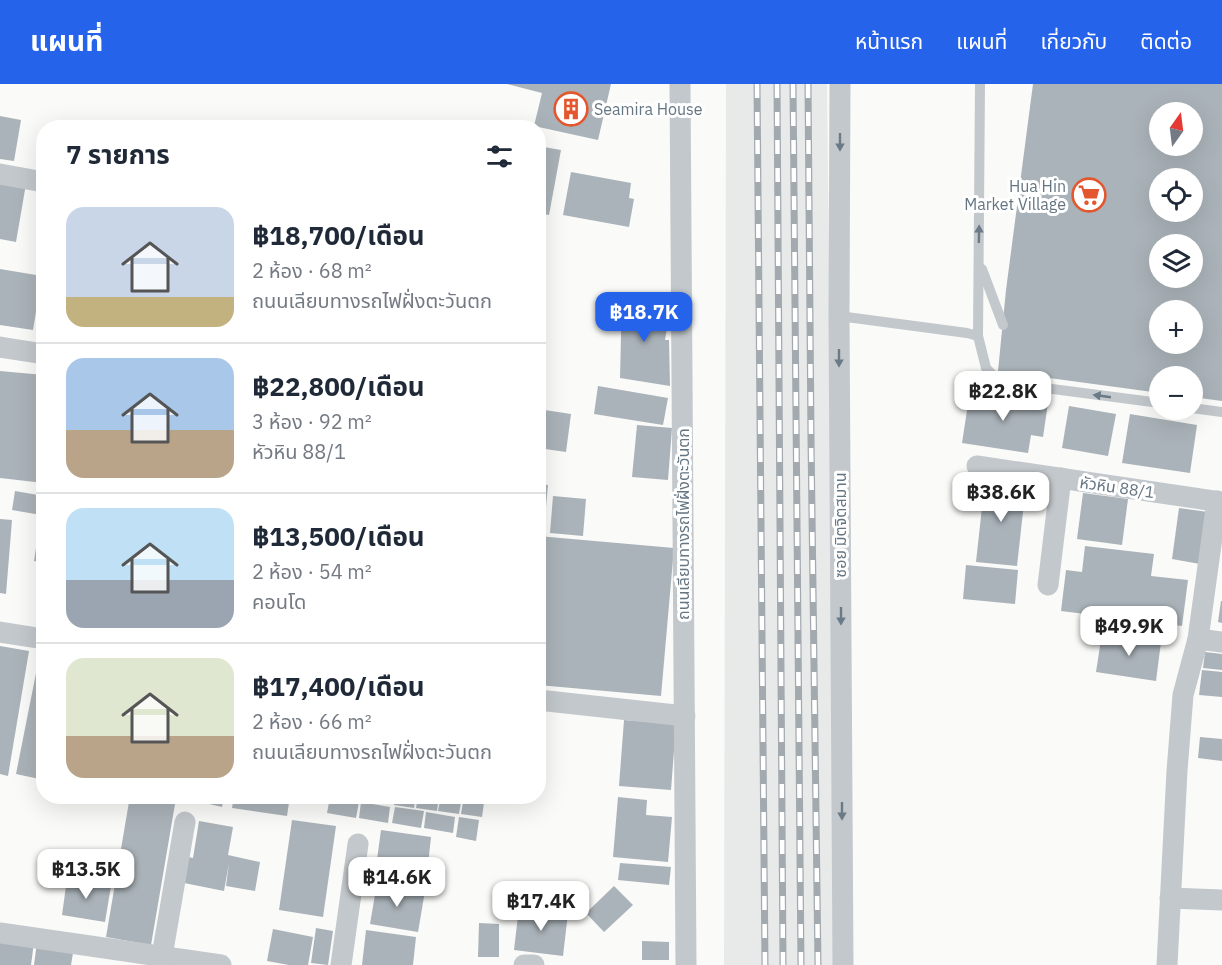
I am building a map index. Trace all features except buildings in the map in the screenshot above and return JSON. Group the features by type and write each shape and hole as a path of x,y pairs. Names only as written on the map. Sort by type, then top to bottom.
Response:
{"street":[{"name":"ถนนเลียบทางรถไฟฝั่งตะวันตก","path":"680,84 686,965"},
{"name":"ซอย มิตจิตสมาน","path":"840,84 843,965"},
{"path":"0,174 36,181"},
{"path":"0,347 36,353"},
{"name":"หัวหิน 88/1","path":"977,466 1220,501"},
{"path":"1048,585 1061,478"},
{"path":"1167,965 1183,695 1198,639 1220,501"},
{"path":"0,632 36,638"},
{"path":"1198,639 1222,642"},
{"path":"546,701 685,716"},
{"path":"162,956 185,822"},
{"path":"341,965 358,844"},
{"path":"1170,898 1222,900"},
{"path":"0,933 220,965"},
{"path":"524,965 534,965"}],"lane":[{"path":"980,84 978,336 986,368 999,382 1149,402"},
{"path":"979,261 1002,325"},
{"path":"839,316 978,336"},
{"path":"1203,409 1222,412"}],"shaded area":[{"path":"726,84 827,84 837,965 724,965"}],"railway":[{"path":"757,84 765,965"},
{"path":"777,84 783,965"},
{"path":"793,84 801,965"},
{"path":"808,84 818,965"}],"place":[{"name":"Seamira House","path":"571,109"},
{"name":"Hua Hin Market Village","path":"1089,195"}]}
